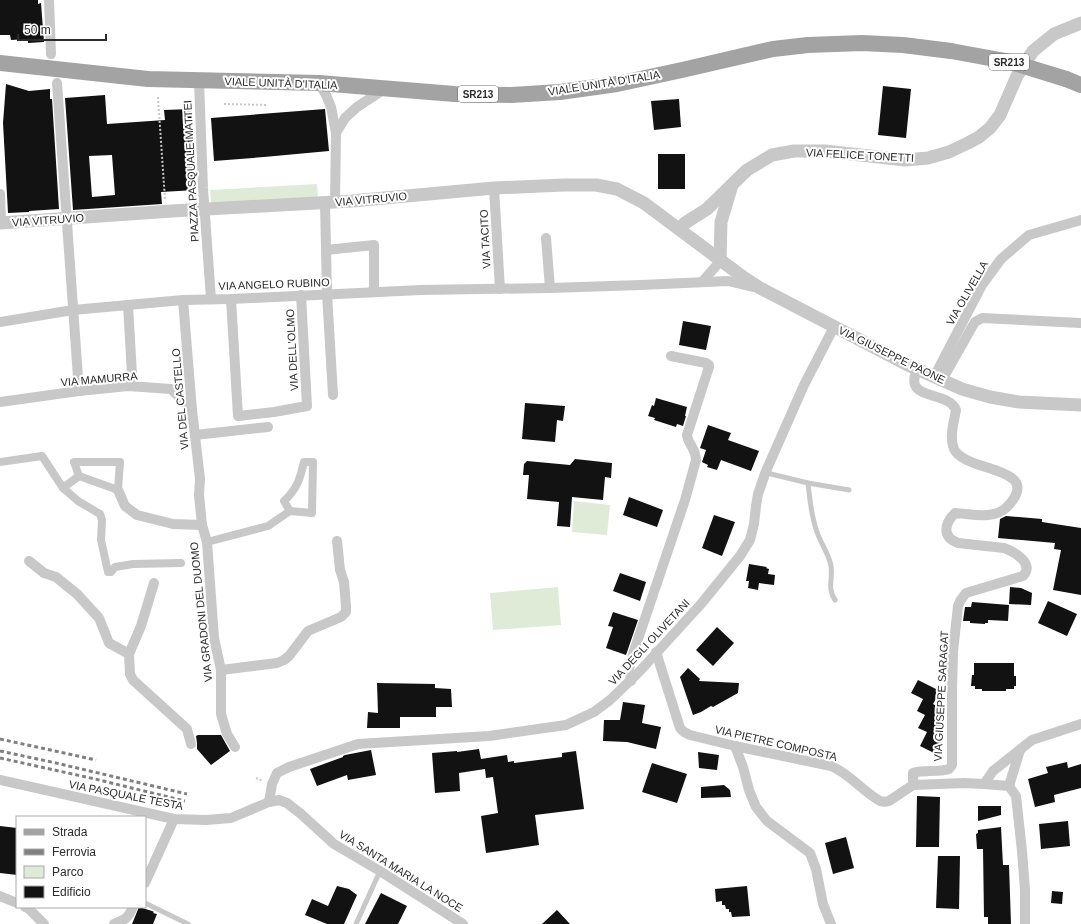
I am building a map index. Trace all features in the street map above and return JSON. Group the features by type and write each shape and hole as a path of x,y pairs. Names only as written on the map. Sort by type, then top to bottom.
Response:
{"main road":[{"name":"VIALE UNITÀ D'ITALIA","path":"0,64 148,79 319,83 462,94 511,95 560,92 617,84 772,49 808,45 876,44 903,45 952,51 1011,62 1081,85"}],"street":[{"path":"49,0 51,54"},
{"name":"VIA FELICE TONETTI","path":"679,229 685,223 707,209 747,170 772,155 794,151 825,151 905,160 928,158 949,152 979,137 990,128 1000,115 1017,76 1033,52 1054,34 1081,23"},
{"name":"PIAZZA PASQUALE MATTEI","path":"199,80 204,209 212,299"},
{"path":"57,83 78,391"},
{"path":"319,83 331,107 336,133 326,250 333,395"},
{"path":"336,133 345,118 357,107 386,88"},
{"path":"702,282 720,260 721,222 733,184"},
{"name":"VIA VITRUVIO","path":"1,223 166,211 330,203 494,188 596,185 617,189 644,203 720,260"},
{"name":"VIA TACITO","path":"494,188 500,289"},
{"path":"0,194 1,223"},
{"name":"VIA OLIVELLA","path":"938,378 982,286 1001,259 1029,235 1081,220"},
{"path":"546,238 550,288"},
{"path":"326,250 374,245 374,292"},
{"name":"VIA GIUSEPPE PAONE","path":"720,260 760,288 917,369 962,388 990,397 1019,402 1081,405"},
{"name":"VIA ANGELO RUBINO","path":"0,322 73,310 183,300 374,292 550,288 728,281 760,288"},
{"name":"VIA DELL'OLMO","path":"231,299 238,416 274,412 307,406 301,296"},
{"name":"VIA DEL CASTELLO","path":"183,300 192,410 200,479 199,496"},
{"path":"128,306 132,374 128,386"},
{"path":"938,378 975,322 982,318 1081,323"},
{"name":"VIA DEGLI OLIVETANI","path":"269,802 272,784 278,773 296,765 358,744 489,736 566,725 594,712 610,700 631,680 701,604 740,556 750,540 758,494 766,471 804,385 834,327"},
{"path":"631,680 629,669 634,651 685,500 696,460 696,456 687,435 709,367 706,363 671,356"},
{"name":"VIA GIUSEPPE SARAGAT","path":"913,785 913,773 920,771 943,771 949,769 952,765 953,659 958,606 960,601 966,593 1023,576 1026,574 1027,570 1024,562 1018,554 1012,550 958,543 952,541 947,535 947,525 955,513 989,516 998,514 1012,501 1017,494 1018,486 1015,480 1006,474 967,461 958,454 954,449 952,438 956,410 948,401 917,388 914,381 917,369"},
{"name":"VIA MAMURRA","path":"0,402 78,391 128,386 171,389 192,410"},
{"path":"195,435 268,427"},
{"path":"0,462 42,456 63,488 78,501 100,514 102,520 101,540 110,572 115,567 133,564 181,563"},
{"path":"79,476 74,462 120,462 118,490 125,506 137,515 173,524 202,526"},
{"path":"207,542 268,526 290,511 312,513 313,462 304,462 300,480 292,494 284,501 290,511"},
{"path":"63,488 79,476"},
{"path":"79,476 118,490"},
{"name":"VIA GRADONI DEL DUOMO","path":"199,496 202,526 207,542 214,638 221,670 221,714 227,734 235,748"},
{"path":"221,670 277,663 284,660 289,656 308,631 341,617 346,612 344,582 340,570 337,542"},
{"path":"29,561 44,573 56,577 77,594 100,618 109,644 129,654"},
{"path":"154,583 141,626 129,654 130,674 133,680 187,730 191,744"},
{"name":"VIA PIETRE COMPOSTA","path":"656,652 680,728 684,732 690,735 735,746 831,766 839,769 869,793 885,802 889,801 913,785"},
{"path":"984,784 993,771 1032,740 1081,724"},
{"path":"735,746 756,807 767,821 810,853 816,869 823,904 831,924"},
{"path":"1009,786 1020,750"},
{"name":"VIA PASQUALE TESTA","path":"0,780 174,819 206,820 231,818 269,802"},
{"path":"913,785 984,784 1009,786"},
{"path":"1009,786 1016,796 1025,890 1025,924"},
{"name":"VIA SANTA MARIA LA NOCE","path":"269,802 279,800 287,802 334,844 380,871 462,924"},
{"path":"146,881 174,819"},
{"path":"0,896 16,903"},
{"path":"28,908 44,924"},
{"path":"114,924 123,921 132,908"}],"lane":[{"path":"766,471 771,474 808,483 849,490"},
{"path":"808,483 811,515 832,568 831,590 832,595 836,600"},
{"path":"356,924 380,871"},
{"path":"146,903 188,924"}],"path":[{"path":"158,97 166,211"},
{"path":"224,104 268,105"}],"green space":[{"path":"317,184 318,198 211,204 210,190"},
{"path":"574,501 610,505 607,535 572,532"},
{"path":"558,587 561,625 493,630 490,593"}],"building":[{"path":"0,0 38,0 38,4 41,3 44,42 28,43 28,39 11,40 10,35 0,35"},
{"path":"6,84 29,91 50,89 50,99 52,99 59,209 8,213 3,123"},
{"path":"883,86 911,89 906,138 878,135"},
{"path":"105,95 107,124 165,120 164,110 191,109 196,190 161,192 162,204 73,210 65,98","holes":["112,155 115,195 92,197 89,156"]},
{"path":"679,99 681,127 654,130 651,101"},
{"path":"325,109 329,151 214,161 211,118"},
{"path":"658,154 685,154 685,189 658,189"},
{"path":"683,321 711,326 706,350 679,345"},
{"path":"656,398 687,407 683,426 677,424 676,427 654,420 655,418 648,416 652,405 654,406"},
{"path":"525,403 565,406 563,421 557,420 555,442 522,439"},
{"path":"708,425 731,433 728,440 759,451 751,471 721,460 717,470 707,467 708,465 702,462 706,450 700,448"},
{"path":"575,459 612,463 611,478 605,477 603,500 572,497 570,527 557,526 559,502 527,499 529,475 523,475 524,464 527,461 570,465"},
{"path":"629,497 663,510 657,527 623,515"},
{"path":"714,515 735,522 722,556 702,548"},
{"path":"1006,516 1042,519 1042,522 1081,528 1081,595 1053,590 1061,550 1054,549 1055,543 998,538 1000,519"},
{"path":"749,564 767,567 766,568 769,569 768,574 775,575 774,585 759,583 758,590 748,588 749,581 746,581"},
{"path":"620,573 646,582 640,601 613,591"},
{"path":"1010,587 1021,588 1032,593 1031,605 1009,604"},
{"path":"1048,601 1077,614 1067,636 1038,623"},
{"path":"972,602 1009,605 1008,621 988,620 988,623 985,624 963,621 965,607 971,607"},
{"path":"613,612 638,620 626,655 606,648 613,627 608,626"},
{"path":"717,627 734,643 713,666 696,650"},
{"path":"974,663 1014,663 1016,686 1014,686 1014,689 1006,689 1006,691 982,691 982,689 975,689 975,686 971,686 972,675 974,675"},
{"path":"688,668 700,679 699,681 739,683 738,693 713,707 711,706 693,715 680,677"},
{"path":"918,680 940,691 933,704 942,709 936,721 942,724 935,737 943,740 936,754 920,746 927,732 918,728 925,715 917,711 923,699 911,693"},
{"path":"377,683 435,684 435,688 451,689 452,707 436,707 436,717 400,717 400,728 367,728 368,712 378,713"},
{"path":"623,702 645,705 642,723 661,727 656,749 627,742 603,741 604,720 620,720"},
{"path":"221,735 230,751 211,765 197,749 196,736"},
{"path":"479,749 481,759 507,755 508,762 514,761 514,763 562,757 562,753 576,751 584,809 535,815 539,845 486,853 481,816 498,813 493,777 486,778 485,769 459,773 460,791 435,793 432,753"},
{"path":"371,750 376,775 348,780 347,775 317,786 310,769 345,755"},
{"path":"698,752 719,755 717,770 699,768"},
{"path":"1067,762 1068,768 1081,764 1081,788 1054,795 1055,802 1035,807 1028,779 1048,773 1046,767"},
{"path":"652,763 687,774 677,803 642,792"},
{"path":"724,785 730,790 731,797 701,798 701,787"},
{"path":"917,796 940,797 939,847 916,847"},
{"path":"978,806 1001,806 1001,815 978,821"},
{"path":"1068,821 1070,846 1041,849 1039,824"},
{"path":"0,826 16,828 16,875 0,873"},
{"path":"1001,827 1003,865 1009,865 1011,924 988,924 988,917 984,917 983,849 977,849 976,834 978,833 978,830"},
{"path":"846,837 854,868 833,874 825,843"},
{"path":"938,856 960,856 959,909 936,908"},
{"path":"337,886 349,889 357,895 344,924 327,924 305,915 312,899 328,906"},
{"path":"747,886 750,916 732,917 729,909 726,909 725,905 722,905 722,901 716,902 715,889"},
{"path":"1052,891 1063,892 1062,904 1051,903"},
{"path":"381,893 407,906 398,924 365,924"},
{"path":"139,908 152,911 154,912 153,913 157,914 153,924 132,924"},
{"path":"557,910 570,924 542,924"}],"railway":[{"path":"0,739 96,760"},
{"path":"0,751 187,794"},
{"path":"0,758 185,801"}]}
